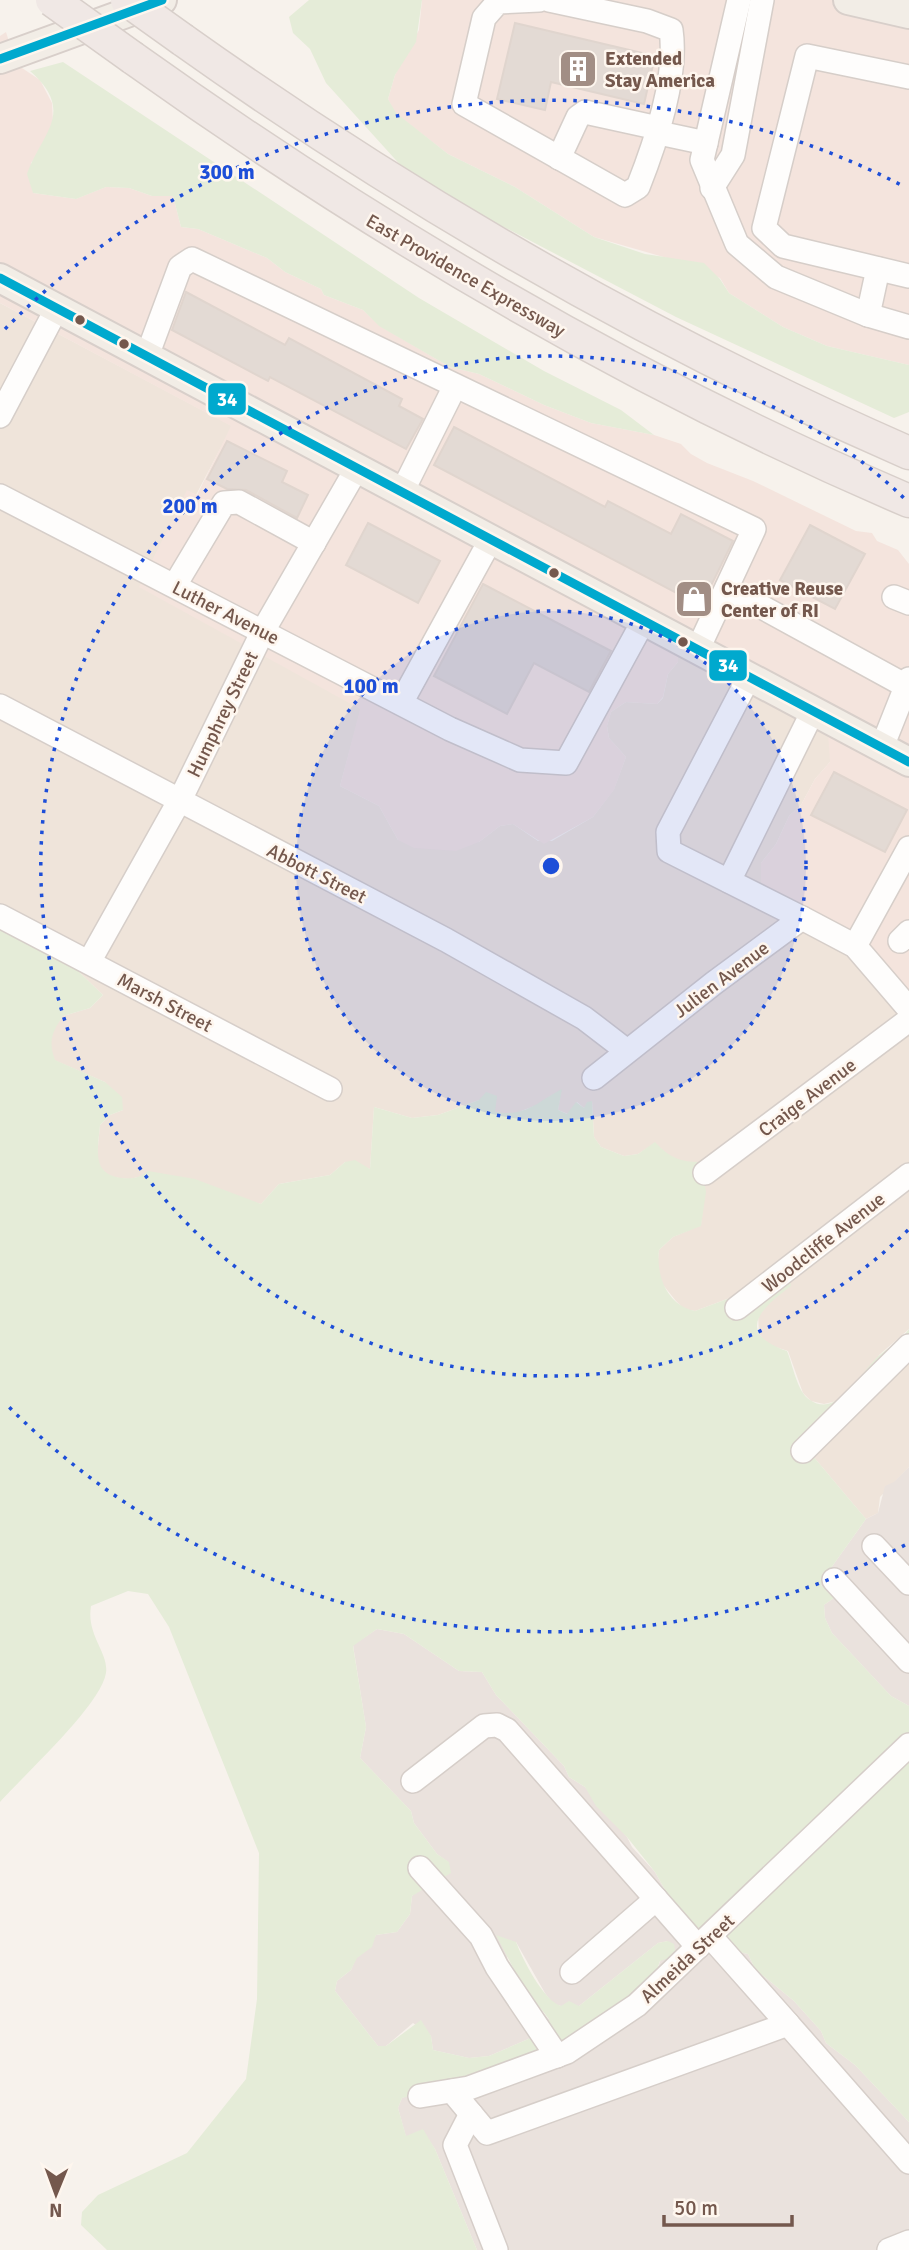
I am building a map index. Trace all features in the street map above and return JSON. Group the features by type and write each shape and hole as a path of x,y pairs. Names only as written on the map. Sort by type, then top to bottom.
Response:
{"highway":[{"name":"East Providence Expressway","path":"52,0 318,185 499,296 710,409 909,500"},
{"path":"127,0 345,151 505,250 725,368 909,453"}],"main road":[{"path":"0,59 162,0"},
{"path":"848,0 909,13"},
{"path":"0,278 909,762"}],"street":[{"path":"539,0 498,2 484,18 464,104 625,195 638,187 659,133 673,45 671,30 646,21 549,0"},
{"path":"739,0 702,160 737,244 776,277 868,315 909,327"},
{"path":"712,188 733,155 762,0"},
{"path":"909,77 807,56 764,228 783,246 909,276"},
{"path":"559,158 578,117 585,112 649,126 659,133 706,143"},
{"path":"147,356 180,267 192,258 754,529 698,649"},
{"path":"868,315 878,269"},
{"path":"0,416 57,308"},
{"path":"402,492 455,386"},
{"name":"Humphrey Street","path":"89,962 178,802 263,631 357,468"},
{"name":"Luther Avenue","path":"0,496 450,729 520,760 566,763 644,620"},
{"path":"175,585 224,503 239,502 314,543"},
{"path":"401,703 491,539"},
{"path":"727,588 907,682 882,747"},
{"path":"749,677 668,832 668,851 855,946 909,1009"},
{"name":"Abbott Street","path":"0,706 178,802 446,940 583,1018 627,1051"},
{"path":"729,881 813,711"},
{"path":"855,946 906,860"},
{"name":"Marsh Street","path":"0,916 330,1088"},
{"name":"Julien Avenue","path":"594,1078 802,918"},
{"name":"Craige Avenue","path":"705,1173 909,1020"},
{"name":"Woodcliffe Avenue","path":"737,1308 909,1175"},
{"path":"803,1451 909,1346"},
{"path":"874,1546 909,1583"},
{"path":"834,1580 909,1661"},
{"path":"414,1781 484,1726 497,1725 507,1730 656,1899 789,2024 909,2162"},
{"name":"Almeida Street","path":"421,2096 505,2077 557,2056 637,2005 909,1745"},
{"path":"420,1868 481,1936 497,1967 557,2056"},
{"path":"572,1972 656,1899"},
{"path":"452,2091 487,2133 789,2024"},
{"path":"471,2114 456,2145 496,2250"},
{"path":"889,2250 909,2242"}],"shaded area":[{"path":"422,0 909,0 909,365 827,346 783,327 729,293 720,278 674,260 594,237 515,187 448,154 395,113 388,99 395,75 419,30"},
{"path":"6,32 16,64 40,80 52,103 53,122 45,144 31,163 33,193 76,199 106,187 129,188 152,196 173,196 181,227 198,229 267,258 285,272 321,289 324,295 363,310 380,326 450,367 479,374 544,405 591,423 654,435 681,444 691,454 707,463 753,481 856,531 872,533 877,541 898,550 909,564 909,1004 876,969 790,913 793,898 780,901 761,886 761,863 776,844 789,816 801,805 815,779 830,762 828,733 678,637 678,662 668,674 663,697 657,704 626,702 611,712 607,726 609,738 626,757 614,790 593,817 544,844 513,824 500,826 479,842 456,851 414,848 398,840 379,806 340,786 360,709 139,587 187,490 197,495 231,426 0,303 0,36"},
{"path":"0,303 232,426 196,495 188,491 271,658 361,709 340,786 379,806 398,840 479,842 500,826 513,824 538,841 552,841 593,817 614,789 626,757 609,738 607,726 611,712 626,702 657,704 663,698 668,674 678,662 678,636 865,739 831,744 830,762 815,779 801,805 789,816 776,844 761,863 780,901 793,898 790,913 797,924 831,934 909,1004 909,1329 879,1355 874,1364 837,1401 824,1404 811,1401 803,1393 788,1351 766,1344 759,1333 758,1315 764,1306 790,1286 735,1296 695,1311 684,1309 676,1301 660,1281 657,1269 659,1250 673,1237 701,1225 704,1184 682,1162 667,1156 655,1143 638,1154 624,1156 601,1147 594,1137 592,1101 584,1108 577,1102 568,1114 558,1110 561,1090 547,1101 511,1115 495,1112 495,1108 479,1100 438,1115 412,1118 374,1107 370,1169 345,1162 330,1175 279,1184 261,1204 143,1176 130,1179 108,1177 100,1169 97,1157 100,1125 110,1115 123,1110 105,1082 54,1060 50,1045 52,1031 63,1016 90,1008 103,995 77,970 0,918"},
{"path":"909,1348 909,1467 880,1497 878,1513 866,1519 807,1449"},
{"path":"909,1467 909,1706 891,1696 832,1633 825,1618 824,1605 834,1598 821,1585 823,1573 831,1568 866,1519 878,1513 885,1486 894,1482"},
{"path":"377,1629 404,1634 459,1671 482,1672 496,1695 564,1766 569,1777 585,1787 627,1837 632,1847 655,1872 670,1899 685,1914 685,1924 732,1956 739,1952 748,1954 755,1969 794,2001 821,2031 826,2043 855,2065 909,2122 909,2250 477,2250 435,2149 426,2136 406,2137 398,2108 402,2098 624,2001 655,1975 668,1941 658,1943 579,2006 553,2004 516,1942 507,1958 537,2007 549,2019 549,2030 489,2056 469,2058 433,2050 431,2036 413,2023 386,2046 378,2046 335,1991 337,1981 351,1970 356,1958 368,1949 376,1935 397,1932 410,1914 412,1896 448,1862 437,1854 414,1823 411,1811 360,1758 366,1727 353,1645"}],"green space":[{"path":"309,0 422,0 416,42 395,75 388,99 396,113 448,154 515,187 594,237 645,254 704,263 729,293 783,327 827,346 909,365 909,412 894,418 676,317 460,204 404,169 326,83 310,49 293,33 289,17"},
{"path":"63,62 419,298 544,371 621,410 654,435 591,423 544,405 479,374 450,367 379,326 363,310 324,295 321,289 285,272 267,258 198,229 181,227 173,196 152,196 129,188 106,187 76,199 33,193 27,174 51,123 53,111 51,99 44,86 30,71"},
{"path":"0,918 84,963 77,970 103,995 90,1008 63,1016 54,1032 52,1047 55,1060 105,1082 122,1097 123,1110 110,1115 100,1125 99,1159 105,1172 112,1176 133,1178 148,1171 195,1179 261,1204 279,1184 330,1175 345,1162 355,1160 370,1169 374,1107 412,1118 438,1115 479,1100 486,1092 497,1096 495,1112 506,1113 531,1107 562,1089 558,1110 567,1114 576,1102 584,1108 587,1102 592,1101 594,1137 601,1147 624,1156 638,1154 655,1142 676,1158 701,1162 706,1192 701,1226 673,1237 659,1250 659,1270 665,1288 677,1303 695,1311 789,1276 791,1286 762,1312 757,1329 771,1344 787,1351 799,1385 810,1400 821,1404 840,1398 881,1354 909,1329 909,1348 807,1449 866,1519 831,1568 823,1573 821,1585 834,1598 824,1605 825,1618 832,1633 891,1696 909,1706 909,2122 855,2065 826,2043 821,2031 794,2001 755,1969 748,1954 739,1952 732,1957 685,1924 685,1914 670,1899 655,1872 627,1837 596,1806 585,1787 569,1777 564,1766 496,1695 482,1672 459,1671 404,1634 377,1629 353,1646 366,1727 360,1758 411,1811 414,1823 437,1854 449,1862 451,1873 412,1896 410,1914 397,1932 376,1935 372,1947 357,1958 351,1970 337,1981 335,1991 378,2046 386,2046 421,2020 431,2036 433,2050 469,2058 489,2056 549,2030 549,2019 522,1985 496,1935 516,1942 541,1988 561,2006 569,2001 579,2006 658,1943 668,1941 674,1944 676,1956 660,1961 655,1975 624,2001 534,2066 402,2098 398,2108 406,2136 423,2129 435,2149 477,2250 107,2250 81,2225 82,2212 98,2195 187,2153 246,2079 257,1999 259,1853 169,1627 148,1594 128,1591 91,1606 94,1635 106,1666 101,1687 77,1721 0,1802"}],"building":[{"name":"Extended Stay America","path":"515,23 655,56 644,104 551,82 545,110 497,99"},
{"path":"186,292 285,345 289,338 402,399 399,406 423,419 406,449 270,377 268,381 172,330"},
{"path":"454,427 605,507 608,501 671,534 681,514 733,541 701,606 434,465"},
{"path":"227,441 287,471 282,482 308,495 297,518 246,490 227,489 207,479"},
{"path":"368,523 440,561 418,603 346,565"},
{"path":"810,525 865,554 835,609 780,580"},
{"path":"483,584 611,651 589,692 534,663 507,714 434,676"},
{"path":"834,772 907,810 885,852 811,815"}],"transit line":[{"name":"34","path":"0,59 162,0"},
{"name":"34","path":"0,278 909,762"}],"place":[{"name":"Extended Stay America","path":"578,69"},
{"name":"Creative Reuse Center of RI","path":"694,599"}]}
